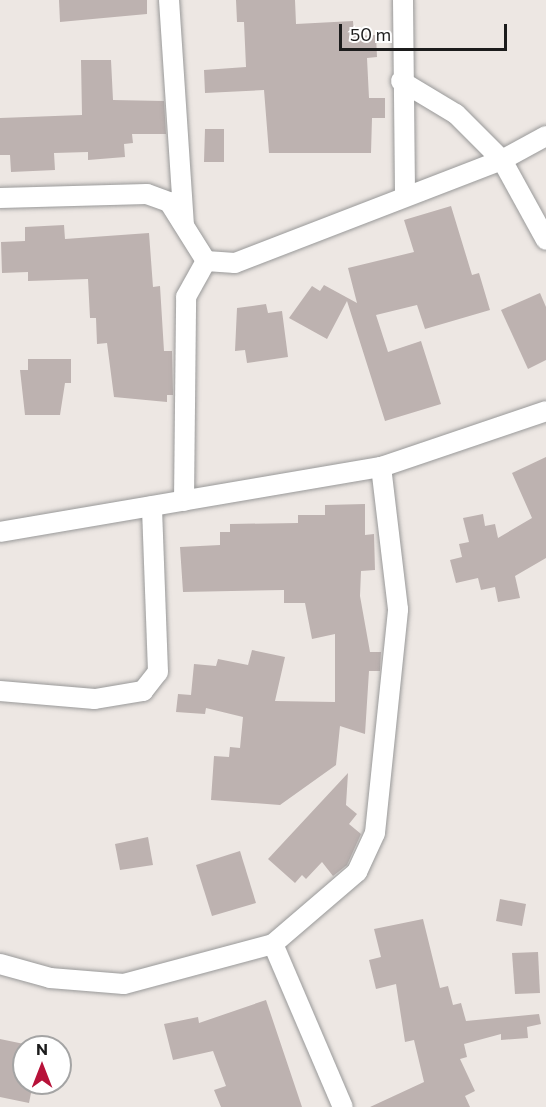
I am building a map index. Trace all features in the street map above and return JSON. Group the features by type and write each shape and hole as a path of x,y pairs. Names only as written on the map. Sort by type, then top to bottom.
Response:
{"street":[{"path":"169,0 184,226"},
{"path":"403,0 401,81 405,195"},
{"path":"401,81 456,114 502,160 546,240"},
{"path":"206,261 235,263 369,214 405,195 502,160 546,136"},
{"path":"0,198 147,194 169,202 206,261"},
{"path":"184,501 186,297 206,261"},
{"path":"0,532 381,467 546,411"},
{"path":"0,964 50,978 124,984 273,944 357,872 375,833 398,609 381,467"},
{"path":"0,691 95,699 143,691 158,672 152,506"},
{"path":"273,944 343,1107"}],"building":[{"path":"59,0 147,0 147,14 60,22"},
{"path":"236,0 295,0 296,24 353,21 354,36 376,35 377,57 367,58 369,98 385,98 385,118 372,118 371,153 269,153 264,90 205,93 204,70 246,67 244,22 237,22"},
{"path":"81,60 111,60 113,100 164,101 166,134 132,134 133,143 124,144 125,157 88,160 88,152 54,153 55,170 11,172 10,155 0,155 0,118 82,115"},
{"path":"205,129 224,129 224,162 204,162"},
{"path":"451,206 472,275 479,273 490,310 425,329 417,305 376,315 388,352 421,341 441,404 385,421 347,301 327,339 289,318 312,286 320,291 324,285 357,303 348,268 414,252 404,220"},
{"path":"64,225 65,239 149,233 153,287 160,286 164,351 172,351 173,395 167,395 167,402 114,397 107,343 97,344 96,318 90,318 88,279 28,281 28,272 2,273 1,242 25,241 25,227"},
{"path":"540,293 546,307 546,360 528,369 501,310"},
{"path":"266,304 268,313 282,311 288,357 247,363 245,350 235,351 237,308"},
{"path":"28,359 71,359 71,383 65,383 60,415 25,415 20,370 28,370"},
{"path":"546,457 546,558 515,576 520,598 498,602 495,587 481,590 478,578 456,583 450,560 462,557 459,544 469,542 463,518 483,514 485,526 495,524 498,538 532,518 512,473"},
{"path":"365,504 365,535 374,534 375,570 361,571 360,596 370,652 381,652 380,671 369,671 365,734 340,726 336,765 280,805 211,800 214,756 229,757 230,747 240,748 243,717 206,708 205,714 176,712 178,694 191,695 194,664 216,666 218,659 248,665 252,650 285,657 275,701 335,702 335,634 312,639 305,603 284,603 284,590 183,592 180,547 220,545 220,532 230,532 230,524 298,523 298,515 325,515 325,505"},
{"path":"348,773 346,805 357,814 349,824 361,834 347,865 333,876 322,862 306,879 302,875 295,883 268,859"},
{"path":"148,837 153,865 120,870 115,844"},
{"path":"240,851 256,903 212,916 196,865"},
{"path":"500,899 526,904 522,926 496,921"},
{"path":"423,919 440,988 448,986 453,1005 461,1003 466,1021 539,1014 541,1024 527,1027 528,1038 501,1040 501,1034 464,1044 467,1057 460,1059 475,1091 465,1096 470,1107 370,1107 424,1082 414,1040 405,1042 396,984 376,989 369,960 381,957 374,929"},
{"path":"538,952 540,993 515,994 512,953"},
{"path":"266,1000 302,1107 221,1107 214,1090 226,1086 213,1051 173,1060 164,1024 198,1017 199,1023"},
{"path":"0,1039 12,1042 12,1095 31,1095 29,1103 0,1097"}]}
